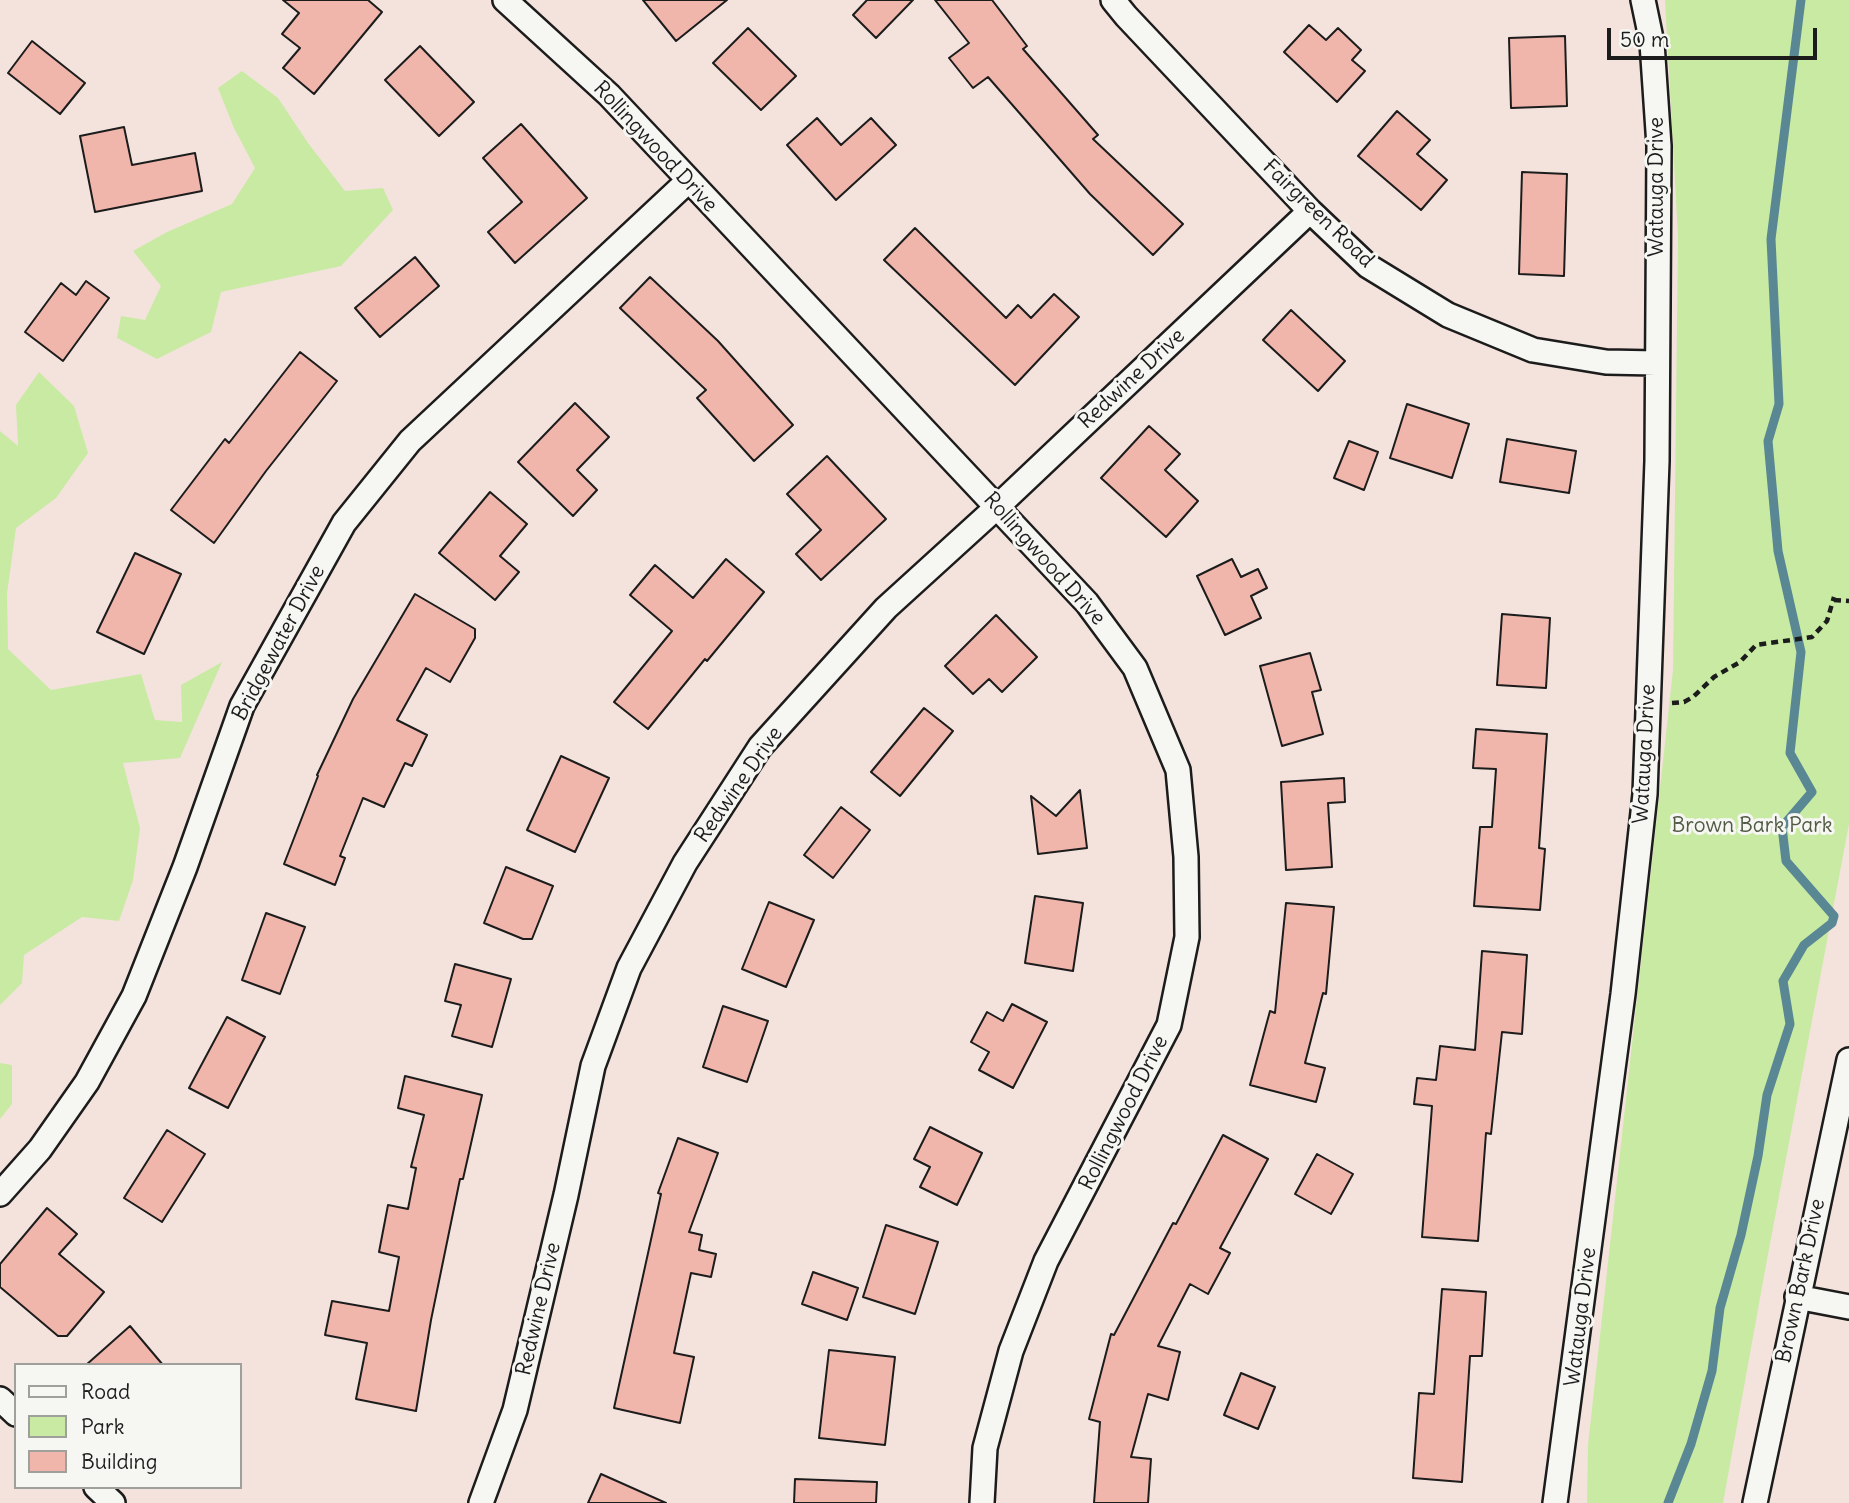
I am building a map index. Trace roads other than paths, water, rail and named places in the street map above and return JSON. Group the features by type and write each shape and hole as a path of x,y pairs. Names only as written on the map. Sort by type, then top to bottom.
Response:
{"street":[{"name":"Rollingwood Drive","path":"505,0 609,95 1087,603 1135,668 1178,770 1186,857 1187,937 1169,1025 1046,1261 1011,1351 985,1448 982,1503"},
{"name":"Fairgreen Road","path":"1113,0 1310,211 1368,266 1448,315 1533,350 1606,362 1656,363"},
{"name":"Watauga Drive","path":"1555,1503 1623,994 1645,794 1657,474 1659,146 1652,43 1643,0"},
{"name":"Bridgewater Drive","path":"0,1194 40,1149 87,1082 134,996 185,867 242,706 344,523 410,441 688,181"},
{"name":"Redwine Drive","path":"481,1503 515,1410 566,1195 593,1066 629,968 685,863 760,747 886,608 997,507 1310,211"},
{"name":"Brown Bark Drive","path":"1755,1503 1849,1060"},
{"path":"1797,1297 1849,1307"},
{"path":"0,1399 14,1412"},
{"path":"98,1489 113,1503"}],"waterway":[{"path":"1668,1503 1691,1444 1712,1371 1720,1308 1741,1235 1758,1156 1767,1095 1790,1024 1783,981 1804,945 1832,923 1834,916 1786,861 1782,827 1812,792 1790,753 1801,652 1778,551 1768,441 1779,404 1771,239 1801,0"}],"park label":[{"name":"Brown Bark Park","path":"1752,826"}]}
